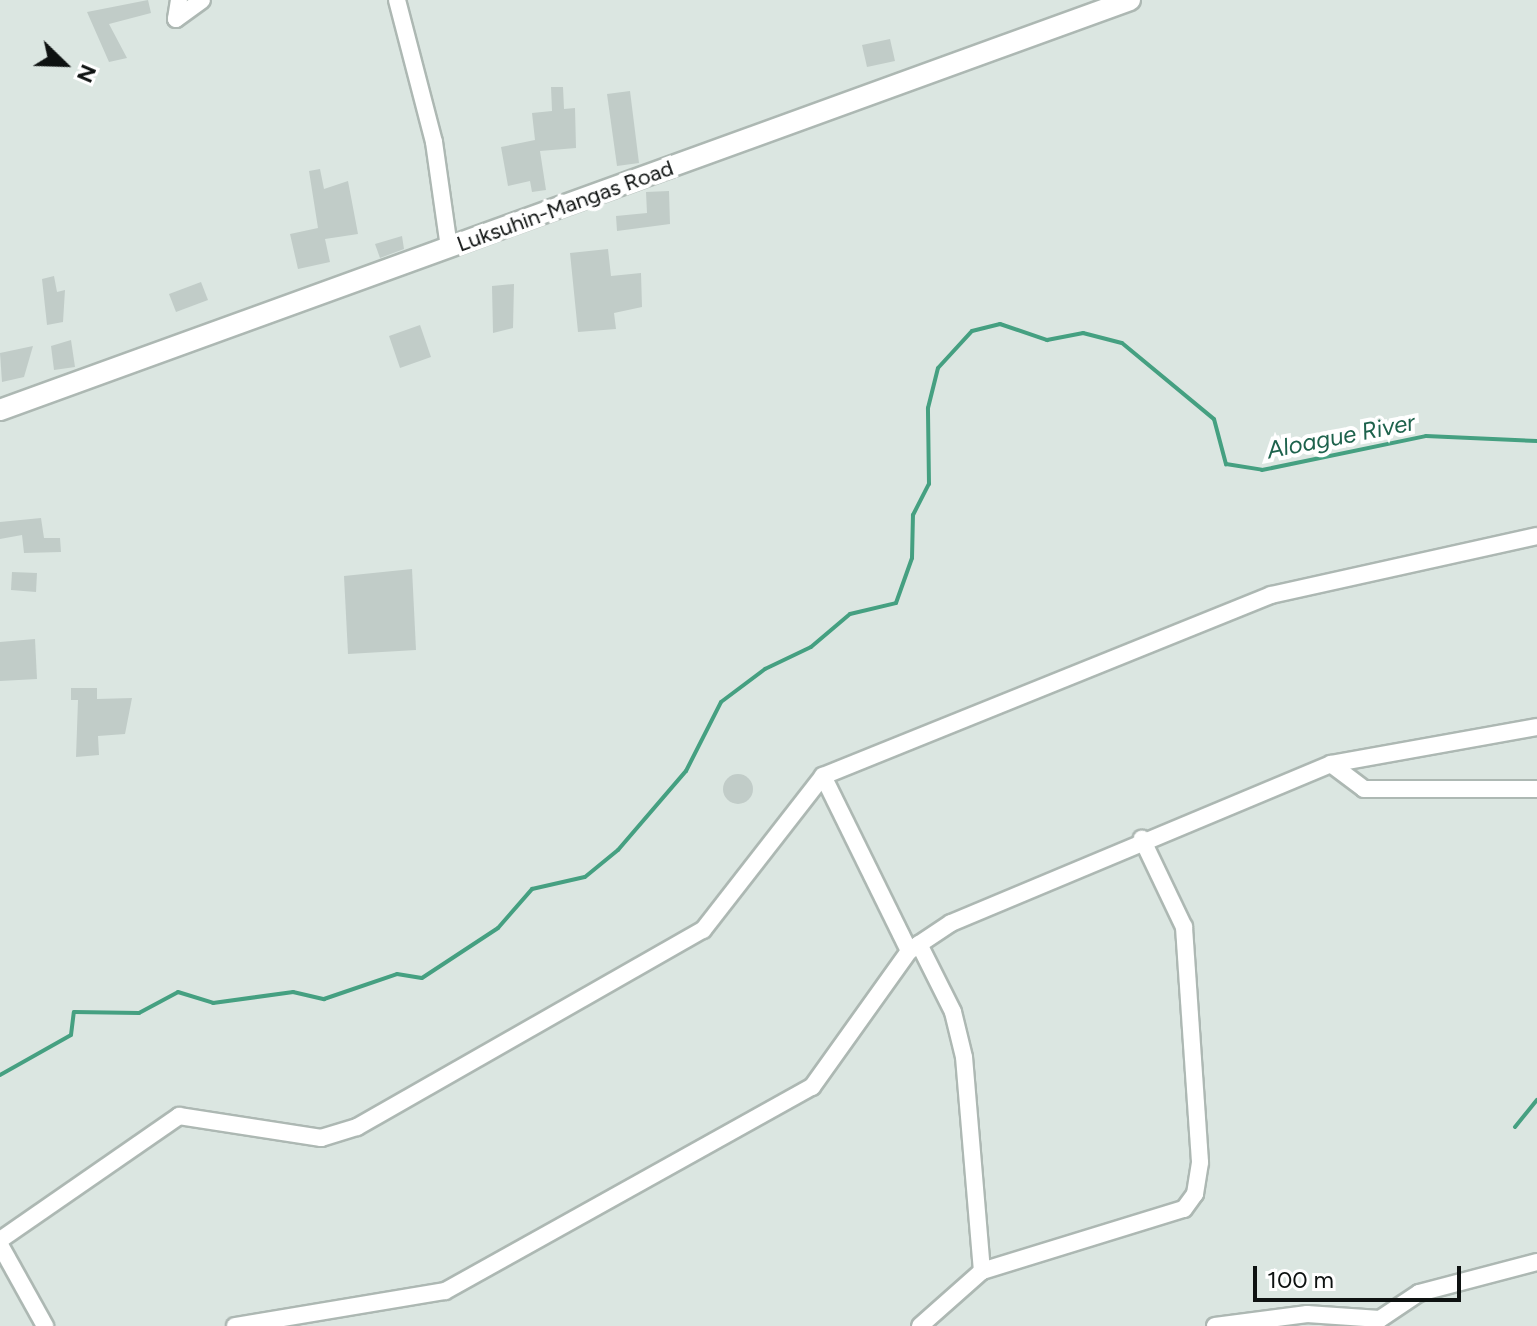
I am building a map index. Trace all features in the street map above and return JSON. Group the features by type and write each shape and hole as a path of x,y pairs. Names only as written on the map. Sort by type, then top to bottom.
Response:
{"main road":[{"name":"Luksuhin-Mangas Road","path":"0,410 1130,0"}],"street":[{"path":"179,0 176,19 202,0"},
{"path":"397,0 431,127 449,247"},
{"path":"45,1326 0,1242 179,1116 321,1138 357,1127 703,930 823,776 1271,595 1537,536"},
{"path":"235,1326 445,1291 819,1081 914,948 1142,839 1331,764 1537,727"},
{"path":"1331,764 1364,789 1537,789"},
{"path":"823,776 914,948 953,1012 964,1057 982,1271"},
{"path":"920,1326 982,1271 1184,1209 1195,1194 1200,1162 1184,927 1142,839"},
{"path":"1215,1326 1307,1314 1380,1319 1419,1293 1537,1262"}],"building":[{"path":"148,0 151,13 109,24 127,58 109,62 87,12"},
{"path":"890,39 895,61 867,67 862,45"},
{"path":"551,87 563,87 564,109 575,108 576,148 540,151 546,190 532,192 530,181 508,186 501,147 535,140 532,113 552,111"},
{"path":"630,91 639,163 617,166 607,94"},
{"path":"320,169 324,189 348,181 358,234 325,239 330,262 298,269 290,234 318,228 309,171"},
{"path":"669,191 670,224 617,231 616,216 647,213 646,192"},
{"path":"402,236 404,249 380,258 375,244"},
{"path":"608,249 611,276 641,273 642,307 614,313 616,329 578,332 570,253"},
{"path":"54,276 57,292 65,290 63,322 47,325 42,279"},
{"path":"201,282 208,300 176,312 169,294"},
{"path":"514,284 513,328 493,333 492,286"},
{"path":"420,325 431,357 400,368 389,336"},
{"path":"71,340 75,367 54,370 51,346"},
{"path":"33,346 24,377 2,382 0,353"},
{"path":"41,518 44,538 60,538 61,552 24,553 22,535 0,539 0,522"},
{"path":"412,569 416,650 348,654 344,576"},
{"path":"12,572 37,573 36,592 11,590"},
{"path":"35,639 37,679 0,681 0,642"},
{"path":"71,688 97,688 97,699 132,698 125,734 98,736 99,755 76,757 78,700 71,700"},
{"path":"738,774 749,778 753,789 749,800 738,804 727,800 723,789 727,778"}],"waterway":[{"name":"Aloague River","path":"0,1075 71,1035 74,1012 139,1013 178,992 213,1003 293,992 324,999 397,974 422,978 498,928 532,889 585,877 618,850 686,771 721,702 765,669 811,647 850,614 896,603 912,558 913,515 929,484 928,408 938,368 972,331 1000,324 1047,340 1083,333 1122,343 1214,419 1226,464 1262,470 1426,436 1537,441"},
{"path":"1515,1127 1537,1100"}]}
